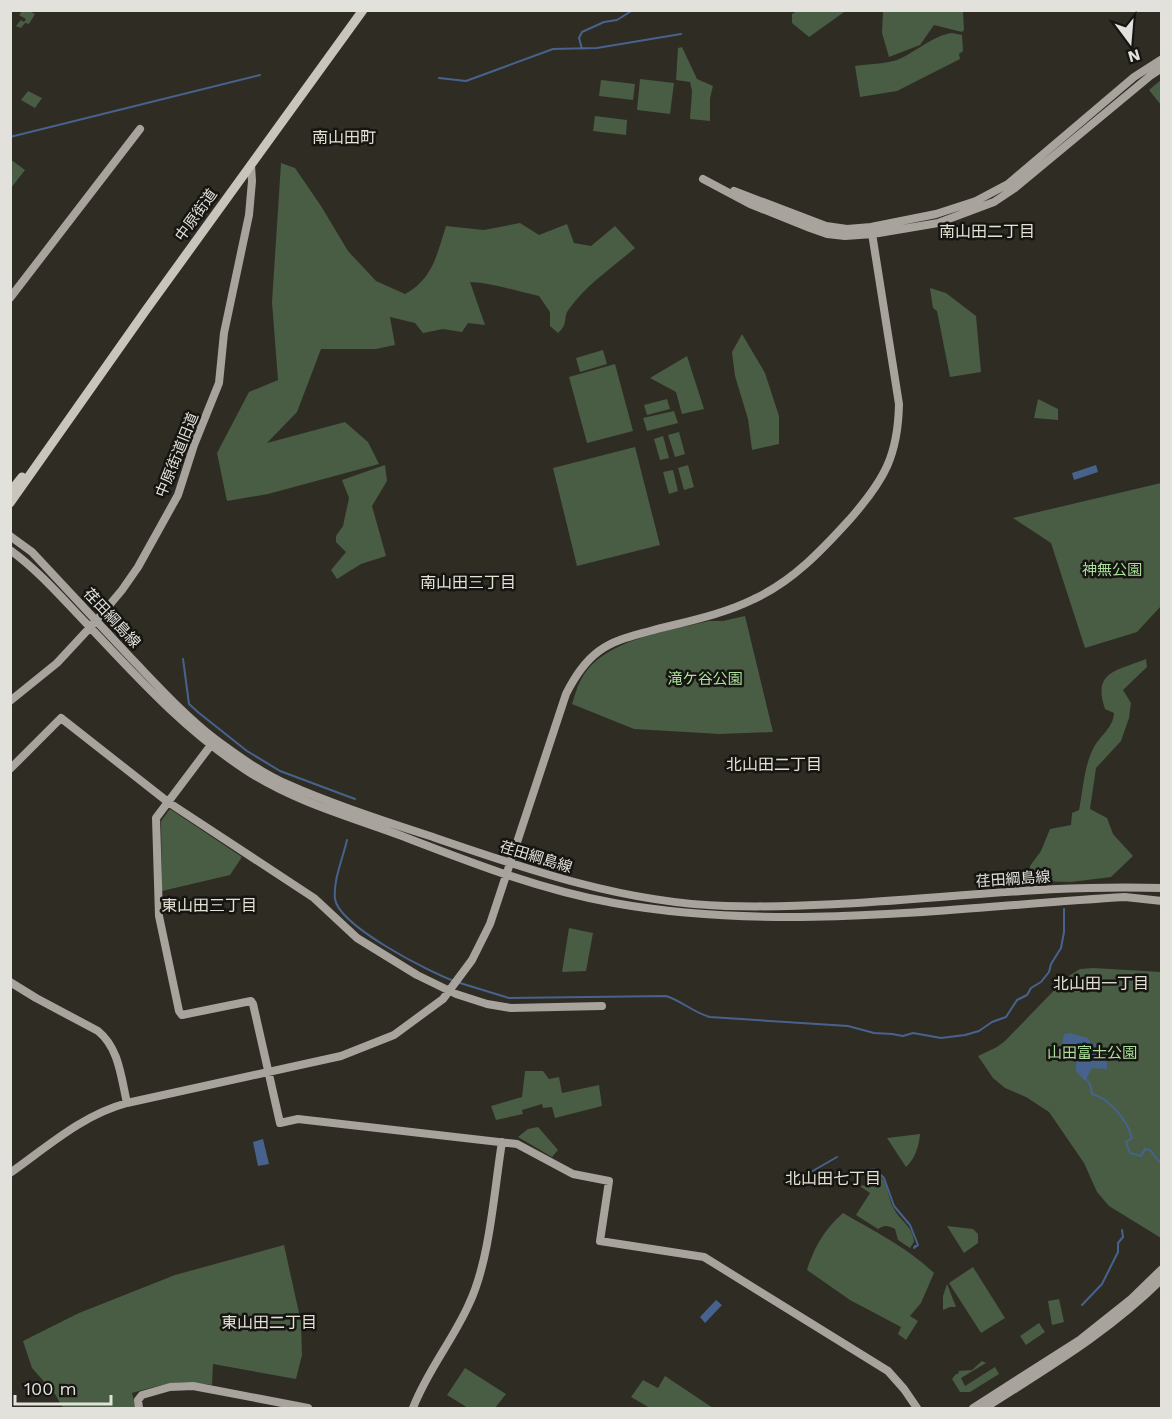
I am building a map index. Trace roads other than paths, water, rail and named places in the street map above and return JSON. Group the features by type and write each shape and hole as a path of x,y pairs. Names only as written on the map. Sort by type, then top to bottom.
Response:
{"main road":[{"name":"中原街道","path":"10,503 363,10"},
{"name":"中原街道","path":"10,492 48,442 56,438"}],"street":[{"path":"1161,59 1134,77 1008,184 976,201 936,214 872,230 845,236 827,234 750,204 703,179 826,226 872,230 938,222 963,215 994,202 1015,188 1161,68"},
{"path":"10,298 140,129"},
{"name":"中原街道旧道","path":"10,701 57,663 93,624 138,567 178,495 194,445 219,383 224,333 249,215 251,165"},
{"path":"10,1173 80,1123 98,1113 127,1103 341,1056 377,1043 413,1023 443,999 463,974 490,924 566,694 574,678 590,658 624,638 732,608 769,592 811,560 880,482 892,452 899,404 872,230"},
{"name":"荏田綱島線","path":"10,536 33,552 93,624 171,711 211,745 249,772 287,794 506,876 611,903 667,912 721,915 895,914 1125,897 1161,901"},
{"name":"荏田綱島線","path":"10,550 43,577 194,721 253,765 287,785 509,864 607,892 665,901 723,906 904,901 1034,890 1161,888"},
{"path":"10,769 61,718 168,802 314,898 357,938 417,975 446,989 487,1004 512,1008 602,1006"},
{"path":"211,745 156,818 158,909 161,932 179,1011 182,1015 251,1001 255,1008 280,1123 298,1119 517,1144 573,1174 609,1181 600,1241 704,1257 888,1371 917,1408"},
{"path":"10,982 98,1031 106,1038 115,1054 127,1103"},
{"path":"413,1408 424,1383 469,1304 477,1283 486,1244 502,1142"},
{"path":"973,1408 1081,1339 1130,1300 1161,1269"},
{"path":"985,1408 1085,1344 1135,1306 1161,1279"},
{"path":"139,1408 138,1400 142,1395 181,1386 308,1408"}],"water":[{"path":"1096,465 1098,472 1074,480 1072,473"},
{"path":"1070,1033 1088,1038 1091,1043 1096,1044 1094,1049 1101,1061 1107,1062 1107,1069 1092,1068 1085,1081 1076,1071 1075,1054 1062,1044 1064,1034"},
{"path":"263,1139 269,1164 258,1166 253,1142"},
{"path":"716,1300 722,1305 705,1323 700,1317"}],"waterway":[{"path":"582,49 579,38 582,32 604,22 617,20 633,10"},
{"path":"439,78 466,81 553,49 597,48 681,34"},
{"path":"10,137 260,75"},
{"path":"183,659 189,704 199,713 247,751 280,771 355,799"},
{"path":"347,840 335,884 335,899 340,910 352,922 387,947 454,981"},
{"path":"460,983 509,998 666,996 710,1017 848,1026 874,1033 903,1036 913,1033 941,1038 979,1031 992,1022 1006,1017 1017,1000 1027,995 1031,988 1041,982 1049,972 1061,948 1064,909"},
{"path":"1086,1079 1090,1084 1092,1094 1111,1105 1130,1131 1132,1138 1126,1142 1130,1153 1141,1156 1145,1149 1150,1150 1162,1165"},
{"path":"811,1172 837,1157"},
{"path":"867,1173 865,1174 866,1170 874,1169 884,1178 894,1206 910,1225 918,1245 914,1248 915,1246"},
{"path":"1082,1305 1102,1284 1118,1252 1118,1243 1123,1237 1122,1230"}],"district":[{"name":"南山田町","path":"344,137"},
{"name":"南山田二丁目","path":"987,231"},
{"name":"南山田三丁目","path":"468,582"},
{"name":"北山田二丁目","path":"774,764"},
{"name":"東山田三丁目","path":"209,905"},
{"name":"北山田一丁目","path":"1101,983"},
{"name":"北山田七丁目","path":"833,1178"},
{"name":"東山田二丁目","path":"269,1322"}],"park label":[{"name":"神無公園","path":"1112,570"},
{"name":"滝ケ谷公園","path":"705,679"},
{"name":"山田富士公園","path":"1092,1053"}]}
